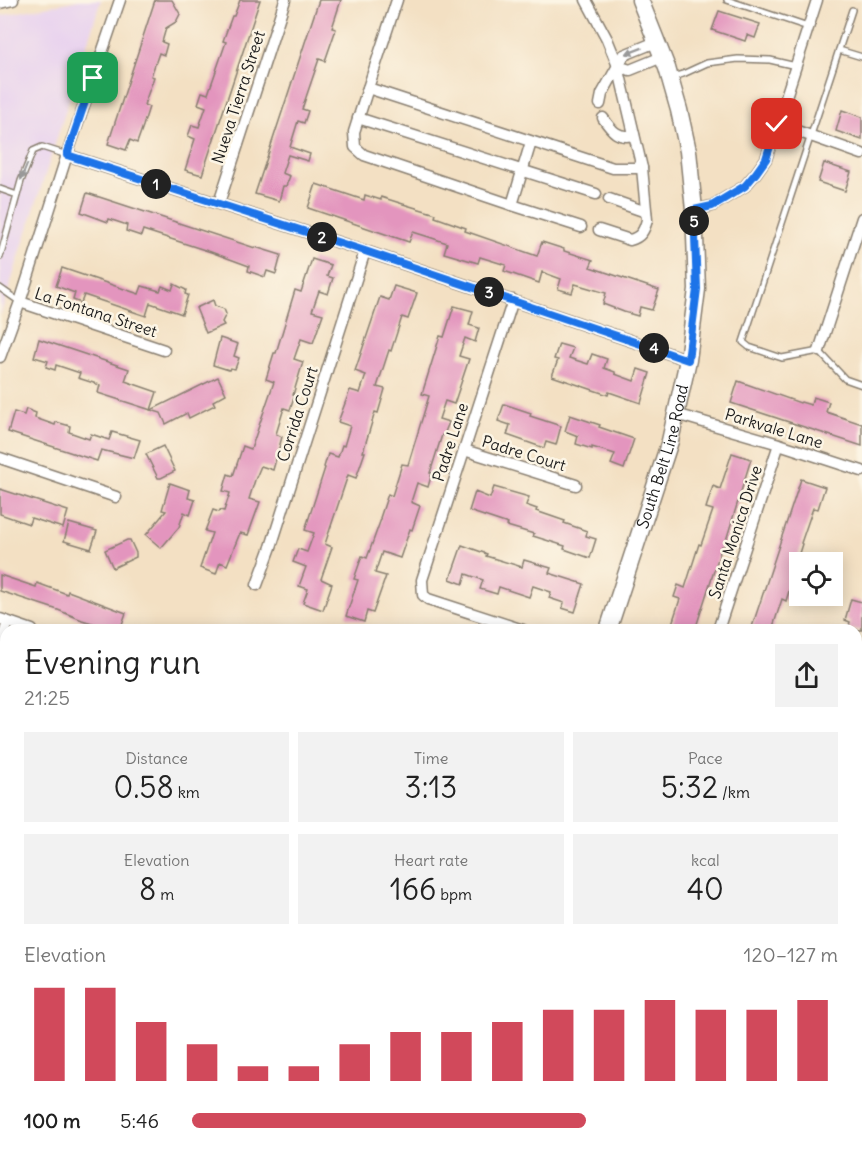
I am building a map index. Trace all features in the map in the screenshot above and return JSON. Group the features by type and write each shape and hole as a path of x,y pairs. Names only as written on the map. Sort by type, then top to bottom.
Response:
{"main road":[{"name":"South Belt Line Road","path":"610,624 670,441 688,360 697,289 694,210 688,151 667,68 640,0"}],"street":[{"path":"0,3 13,0"},
{"path":"0,357 120,0"},
{"name":"Nueva Tierra Street","path":"219,204 285,0"},
{"path":"398,0 354,132 357,150 364,155 581,227"},
{"path":"586,0 607,39 618,66 642,168 647,220 645,228 634,239 627,240 599,230"},
{"path":"694,210 712,206 745,186 766,159 818,0"},
{"path":"618,66 630,70 659,50"},
{"path":"600,105 602,94 624,55 659,50"},
{"path":"368,88 613,168 642,168"},
{"path":"358,118 596,194"},
{"path":"603,118 610,129 617,134 626,137 634,135"},
{"path":"777,124 862,154"},
{"path":"512,205 531,142"},
{"path":"67,155 365,251 688,360"},
{"path":"609,199 646,212"},
{"path":"819,351 862,218"},
{"name":"Corrida Court","path":"257,585 365,251"},
{"name":"Padre Lane","path":"505,624 428,599 423,595 422,580 513,300"},
{"name":"La Fontana Street","path":"20,302 164,350"},
{"name":"Parkvale Lane","path":"676,414 862,471"},
{"name":"Santa Monica Drive","path":"720,624 780,444"},
{"name":"Padre Court","path":"464,450 576,485"},
{"path":"0,458 116,497"}],"lane":[{"path":"727,0 809,27"},
{"path":"852,10 743,342 749,347 782,358 819,351 845,379 862,385"},
{"path":"839,50 862,57"},
{"path":"669,78 707,63 738,59 770,60 796,66"},
{"path":"0,257 21,181 33,151 42,147 67,155"},
{"path":"0,189 17,195"},
{"path":"0,226 8,229"},
{"path":"0,288 20,302"}],"shaded area":[{"path":"79,0 101,0 0,316 0,16"}],"building":[{"path":"155,0 172,0 180,14 176,22 166,28 162,42 167,44 164,55 159,53 151,76 154,77 144,105 149,107 143,126 137,143 130,140 126,150 108,144"},
{"path":"240,0 260,0 202,175 185,170 195,139 188,136 192,125 199,127 206,107 198,104 202,92 208,94 226,42 223,41"},
{"path":"319,0 341,0 332,28 336,29 325,61 319,59 302,109 308,111 304,123 298,121 290,147 310,154 308,161 288,155 282,173 290,176 286,186 283,186 279,201 255,194"},
{"path":"719,11 760,24 755,38 747,35 745,41 712,30"},
{"path":"842,110 862,117 862,140 836,131"},
{"path":"824,163 851,172 845,191 818,182"},
{"path":"316,184 364,200 365,195 381,200 381,197 436,214 435,217 466,228 465,231 537,256 542,242 593,260 590,267 659,290 652,310 640,307 638,316 624,312 603,304 606,293 575,284 572,293 558,289 561,279 542,272 539,283 504,271 506,265 480,257 478,263 444,253 447,243 429,237 413,232 409,242 308,208"},
{"path":"87,193 281,255 276,274 267,271 265,277 248,271 249,266 211,252 143,230 141,236 126,231 127,225 109,219 108,222 81,212"},
{"path":"312,259 331,265 327,276 333,278 328,294 319,291 312,311 323,314 313,343 301,339 294,359 303,362 293,395 295,395 290,410 284,408 276,434 282,437 273,470 261,466 255,480 249,499 260,502 248,535 240,533 227,565 220,562 216,574 200,568 212,533 205,531 213,510 224,511 230,493 223,491 228,474 233,476 243,446 251,449 274,382 266,379 274,353 276,353 295,290 301,292"},
{"path":"62,268 139,294 142,286 160,291 162,286 172,290 174,284 186,290 185,294 188,295 182,314 150,303 146,316 84,295 81,303 73,300 75,293 56,286"},
{"path":"394,286 417,293 408,319 402,317 391,351 389,350 377,387 385,389 378,413 375,412 356,478 348,475 325,544 332,547 321,579 332,584 323,610 303,603 308,589 299,586 306,567 293,562 298,549 307,552 314,533 305,530 328,454 338,457 350,426 338,422 350,390 360,393 366,375 355,371 380,297 389,300"},
{"path":"213,300 215,306 224,309 226,314 222,322 224,325 206,333 196,308"},
{"path":"454,306 473,311 469,325 479,328 475,342 465,338 459,356 469,359 454,404 445,401 439,419 449,422 442,435 428,487 417,483 411,502 420,506 412,530 410,529 400,558 382,552 375,573 386,576 373,613 367,611 364,622 346,616 358,580 354,579 362,556 367,558 388,494 392,496 402,464 408,465 429,396 422,394 440,336 444,337"},
{"path":"220,338 238,344 234,356 239,358 235,369 230,368 229,370 213,365"},
{"path":"39,339 129,369 125,381 157,392 151,410 98,393 100,385 78,378 80,373 56,365 55,370 46,367 48,361 34,357"},
{"path":"559,344 573,348 569,358 588,364 592,354 607,359 604,368 634,381 638,369 650,373 641,403 609,392 608,395 552,376 558,360 554,359"},
{"path":"218,377 226,394 213,401 215,405 189,418 187,413 166,424 161,413 151,410"},
{"path":"738,381 800,403 811,405 813,397 829,402 826,412 862,424 862,446 731,403"},
{"path":"504,404 531,413 530,416 561,426 556,445 546,442 544,448 507,435 510,425 498,421"},
{"path":"26,409 36,413 35,418 55,425 56,422 70,426 69,432 89,439 91,434 109,440 112,432 140,440 134,458 101,450 97,461 8,432 14,412 24,415"},
{"path":"570,415 634,439 624,469 611,464 615,454 576,444 578,436 565,431"},
{"path":"163,446 175,471 158,478 146,454"},
{"path":"732,453 751,459 697,624 672,624 680,599 674,597 678,585 685,588 713,510 706,508 713,486 720,489"},
{"path":"801,479 825,487 818,509 813,508 799,552 789,552 789,591 786,601 782,599 774,624 753,624"},
{"path":"170,483 190,490 188,498 195,500 190,515 184,512 179,527 161,548 146,535 166,511 162,510"},
{"path":"494,487 529,497 526,505 537,509 536,511 587,531 586,536 596,539 590,558 564,549 565,546 469,511 475,492 490,498"},
{"path":"0,489 68,511 63,528 31,518 29,524 0,514"},
{"path":"69,523 97,531 91,549 64,541"},
{"path":"130,540 136,557 113,568 105,550"},
{"path":"462,545 487,554 486,556 522,567 524,560 551,568 549,573 584,584 575,612 562,608 564,603 549,598 551,592 533,586 529,597 499,587 497,594 480,589 483,580 466,574 463,584 450,579"},
{"path":"0,575 36,587 37,583 67,594 68,591 126,613 122,624 95,624 0,591"},
{"path":"851,599 862,602 862,624 850,624 850,622 845,620"}],"route":[{"path":"93,78 67,155 365,251 688,360 697,289 694,210 712,206 745,186 766,159 777,124"}]}
